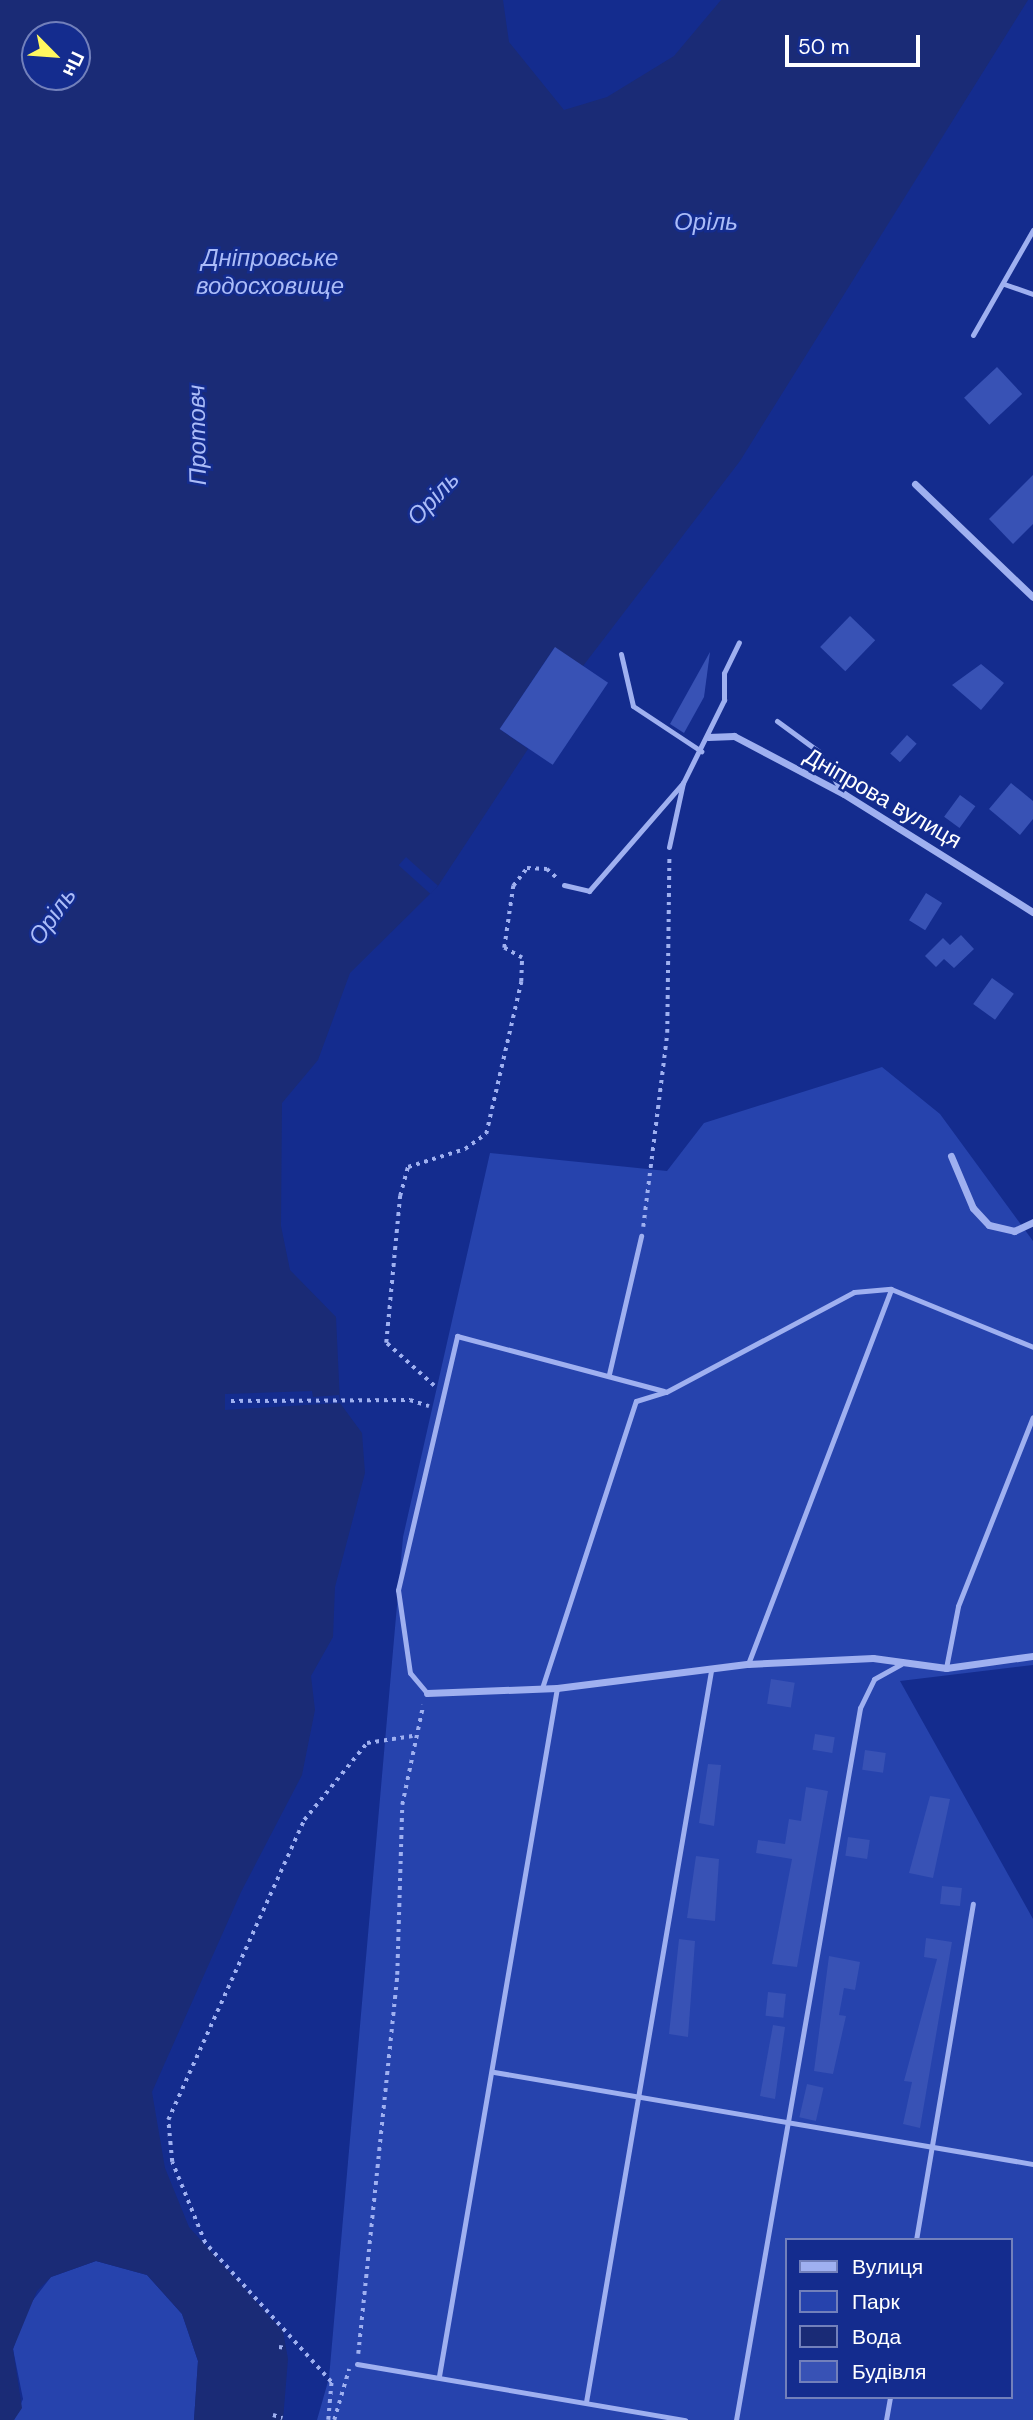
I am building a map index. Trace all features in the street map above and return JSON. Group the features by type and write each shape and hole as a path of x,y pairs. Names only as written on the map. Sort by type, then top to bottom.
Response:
{"street":[{"path":"915,484 1033,597"},
{"name":"Дніпрова вулиця","path":"708,737 734,736 844,794 1033,912"},
{"path":"951,1156 973,1208 989,1225 1014,1231 1033,1222"},
{"path":"427,1693 557,1688 710,1671 748,1664 873,1658 901,1664 946,1668 1033,1656"}],"lane":[{"path":"973,335 1033,230"},
{"path":"1004,284 1033,294"},
{"path":"564,885 589,891 683,783 708,737 739,642"},
{"path":"621,654 633,706 701,751"},
{"path":"777,721 818,751 844,794"},
{"path":"669,847 683,783"},
{"path":"609,1374 641,1236"},
{"path":"748,1664 891,1289"},
{"path":"542,1688 636,1402 666,1392 854,1292 891,1289 1033,1347"},
{"path":"427,1693 410,1673 398,1590 457,1336 609,1374 666,1392"},
{"path":"946,1668 958,1606 1033,1417"},
{"path":"736,2420 792,2126 860,1708 874,1679 901,1664"},
{"path":"586,2402 642,2099 710,1671"},
{"path":"439,2375 494,2072 557,1688"},
{"path":"916,2238 973,1904"},
{"path":"494,2072 792,2126 1033,2164"},
{"path":"357,2364 439,2375 685,2420"},
{"path":"886,2420 890,2399"}],"path":[{"path":"641,1236 667,1032 669,847"},
{"path":"444,1393 386,1343 400,1196 408,1167 465,1149 485,1134 521,982 523,958 503,948 513,886 527,868 547,869 564,885"},
{"path":"231,1401 410,1400 440,1410"},
{"path":"334,2420 350,2365 357,2364 397,1975 397,1856 412,1736 427,1693"},
{"path":"328,2420 331,2382 205,2244 172,2162 168,2120 303,1820 367,1744 412,1736"},
{"path":"279,2347 286,2348"},
{"path":"273,2415 283,2418"}],"green space":[{"path":"882,1067 940,1114 1033,1241 1033,1665 900,1681 1033,1919 1033,2420 317,2420 329,2378 403,1537 490,1153 667,1171 704,1123"},
{"path":"96,2261 147,2275 182,2314 198,2361 194,2420 14,2420 23,2399 13,2349 27,2308 51,2277"}],"water":[{"name":"Дніпровське водосховище","path":"0,0 503,0 509,42 564,110 607,97 674,56 721,0 1028,0 740,461 583,666 554,648 500,729 528,749 438,886 350,973 318,1060 282,1103 281,1226 290,1270 336,1317 340,1403 362,1433 365,1473 335,1587 333,1637 311,1676 315,1710 302,1775 241,1892 152,2092 165,2168 189,2227 283,2331 288,2359 283,2420 194,2420 198,2361 182,2314 147,2275 96,2261 51,2277 37,2291 13,2349 22,2408 14,2420 0,2420"}],"pier":[{"path":"406,857 438,886 431,894 399,865"},
{"path":"312,1391 313,1397 339,1395 340,1403 225,1410 225,1394"}],"building":[{"path":"997,367 1022,394 989,425 964,398"},
{"path":"1033,475 1033,524 1013,544 989,519"},
{"path":"850,616 875,640 845,671 820,647"},
{"path":"555,647 608,683 553,765 500,729"},
{"path":"710,652 704,697 684,733 670,724"},
{"path":"981,664 1004,683 981,710 952,685"},
{"path":"907,735 917,744 900,762 890,754"},
{"path":"1011,783 1033,801 1033,819 1020,835 989,809"},
{"path":"960,795 975,806 960,828 944,817"},
{"path":"926,893 942,903 925,930 909,920"},
{"path":"961,935 974,949 954,968 944,959 936,967 925,956 943,938 950,945"},
{"path":"992,978 1014,994 995,1020 973,1004"},
{"path":"771,1679 795,1683 791,1707 767,1704"},
{"path":"815,1734 835,1737 832,1753 812,1750"},
{"path":"865,1750 886,1753 883,1773 862,1770"},
{"path":"708,1764 721,1765 714,1826 699,1823"},
{"path":"806,1787 828,1791 797,1967 772,1964 792,1859 756,1853 758,1840 785,1844 789,1819 801,1821"},
{"path":"930,1796 950,1799 933,1878 909,1873"},
{"path":"848,1837 870,1840 867,1859 845,1856"},
{"path":"696,1856 719,1859 715,1921 687,1918"},
{"path":"942,1886 962,1888 960,1906 940,1904"},
{"path":"926,1938 952,1942 920,2128 903,2124 912,2082 904,2081 937,1959 924,1957"},
{"path":"679,1939 695,1941 688,2037 669,2034"},
{"path":"829,1956 860,1962 855,1990 844,1988 839,2015 846,2016 833,2074 814,2071"},
{"path":"768,1992 786,1994 783,2018 765,2016"},
{"path":"773,2025 785,2027 775,2099 760,2096"},
{"path":"807,2084 824,2088 816,2121 799,2117"}],"water label":[{"name":"Орiль","path":"706,222"},
{"name":"Протовч","path":"197,435"},
{"name":"Оріль","path":"433,498"},
{"name":"Оріль","path":"52,916"}]}
